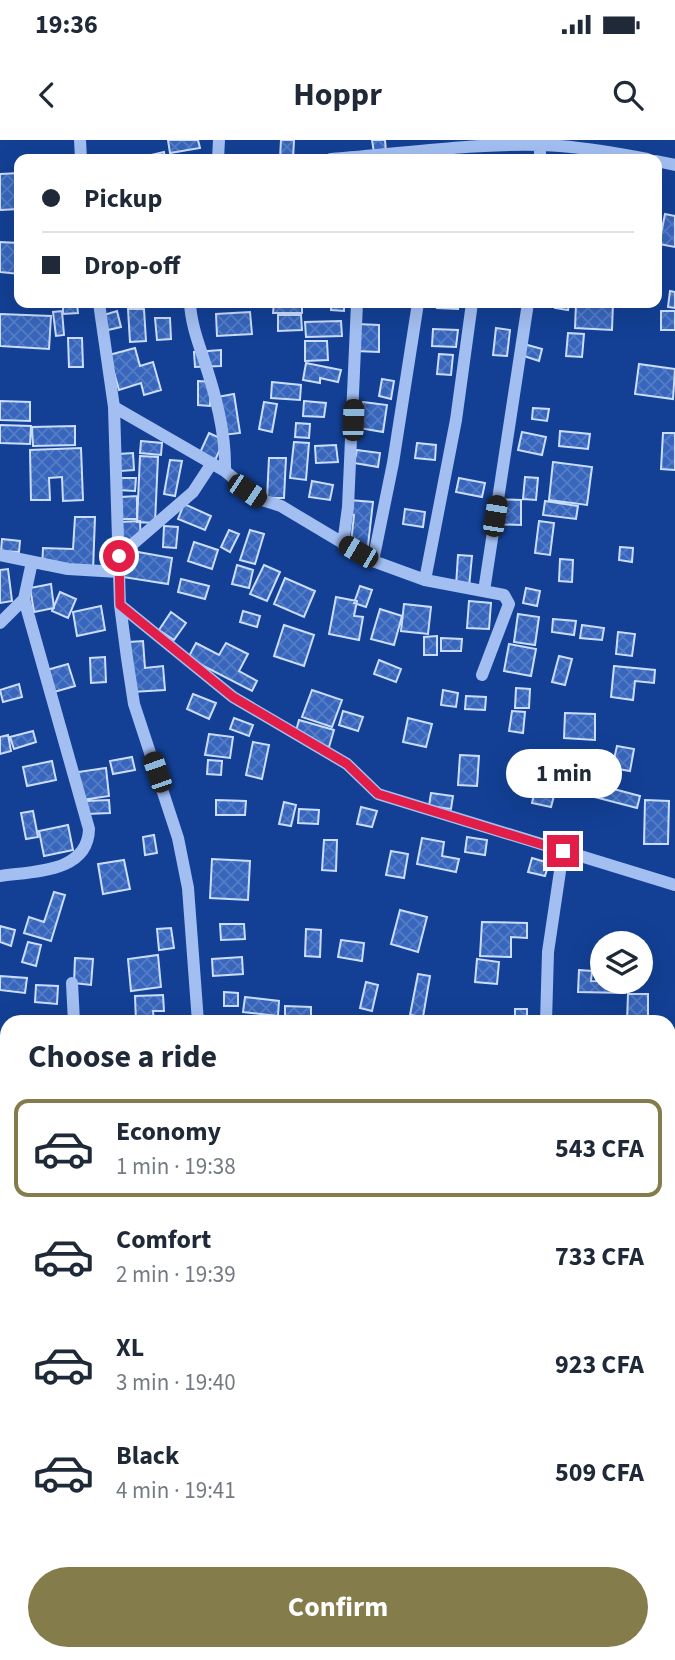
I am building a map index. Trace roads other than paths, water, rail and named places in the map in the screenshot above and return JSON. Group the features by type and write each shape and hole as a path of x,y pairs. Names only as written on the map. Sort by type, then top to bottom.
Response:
{"street":[{"path":"436,154 526,143 620,154"},
{"path":"540,145 540,154"},
{"path":"488,154 489,146"},
{"path":"384,154 402,147 426,154"},
{"path":"100,308 114,407 120,605 134,704 178,838 188,888 197,1015"},
{"path":"191,308 195,334 221,422 225,471"},
{"path":"343,544 348,507 357,308"},
{"path":"373,561 391,474 417,308"},
{"path":"425,580 456,420 471,308"},
{"path":"484,592 527,308"},
{"path":"114,407 225,471 259,499 281,506 373,561 425,580 505,595 509,604 482,675"},
{"path":"119,556 193,492 212,463"},
{"path":"0,555 68,569 120,572"},
{"path":"0,876 62,866 77,857 89,842 89,830 24,599 32,562"},
{"path":"0,622 24,599"},
{"path":"120,605 233,697 347,764 378,794 675,885"},
{"path":"546,1015 548,952 563,851"},
{"path":"72,983 74,1015"}]}
